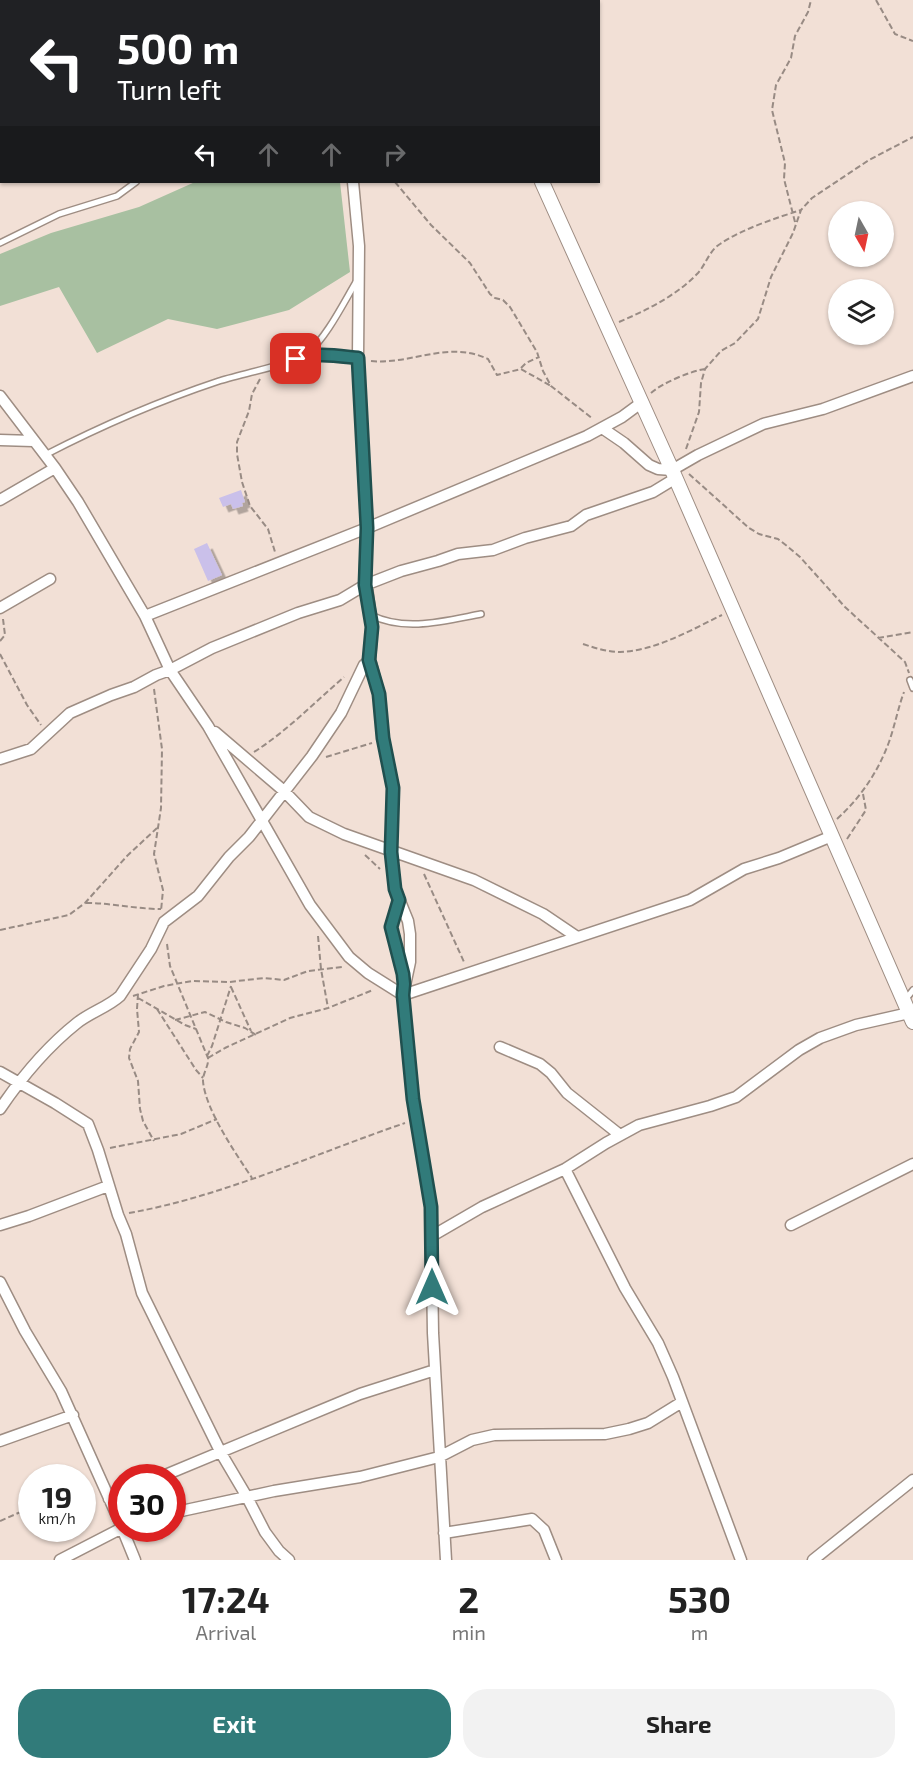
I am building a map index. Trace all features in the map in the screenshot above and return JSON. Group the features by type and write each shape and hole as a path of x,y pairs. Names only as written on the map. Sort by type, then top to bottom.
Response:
{"street":[{"path":"353,183 357,209 358,358 367,528 365,585 371,615 372,639 369,660 379,694 383,738 392,780 391,852 395,889 408,921 410,934 410,962 404,990"},
{"path":"432,1236 482,1207 565,1169 639,1125 710,1107 736,1097 799,1050 820,1038 910,1006 838,850 732,609 676,471 641,403 542,183"},
{"path":"0,759 31,749 70,713 134,687 185,660 260,629 340,600 365,585 401,571 458,554 493,550 525,538 571,526 586,514 653,492 698,455 763,424 823,409 913,376"},
{"path":"0,396 78,502 146,616 170,669 208,726 298,886 339,945 360,967 391,988 404,990 469,972 690,900 744,869 779,858 830,831"},
{"path":"146,616 367,528 602,428 641,403"},
{"path":"602,428 624,443 649,465 658,469 676,471"},
{"path":"0,440 33,441"},
{"path":"0,500 55,468"},
{"path":"5,605 50,579"},
{"path":"0,1109 19,1083 61,1037 89,1014 115,1001 132,981 162,925 198,896 219,868 249,837 332,728 364,665 369,660"},
{"path":"208,726 284,791 309,817 344,834 391,852 474,880 543,914 577,937"},
{"path":"399,900 391,927 404,990 416,1119 429,1187 433,1333 446,1560"},
{"path":"500,1047 540,1064 551,1073 567,1093 620,1135"},
{"path":"0,1072 83,1119 92,1131 108,1186 126,1234 142,1293 221,1453 265,1532 289,1560"},
{"path":"791,1225 913,1164"},
{"path":"565,1169 624,1288 658,1343 741,1560"},
{"path":"0,1225 108,1186"},
{"path":"0,1282 25,1331 61,1391 108,1497"},
{"path":"186,1467 360,1394 435,1370"},
{"path":"186,1510 360,1477 439,1457 472,1440 494,1435 605,1434 629,1429 648,1423 682,1402"},
{"path":"0,1441 73,1416"},
{"path":"813,1560 913,1480"},
{"path":"444,1533 532,1519 544,1530 555,1560"},
{"path":"60,1560 108,1535"},
{"path":"128,1542 135,1560"}],"lane":[{"path":"0,243 59,214 117,196 135,183"},
{"path":"305,356 320,339 358,278"},
{"path":"45,455 71,441 164,401 241,373 305,356 358,358"},
{"path":"371,615 384,622 406,625 481,614"},
{"path":"910,680 913,688"}],"path":[{"path":"796,224 784,179 785,163 772,110 776,85 791,58 795,36 808,12 811,0"},
{"path":"876,0 895,34 913,41"},
{"path":"830,831 863,794 888,745 910,680 905,662 845,607 800,557 787,546 778,539 759,534 749,528 676,471 699,412 701,383 705,369 721,351 735,343 758,319 771,277 801,210 812,198 869,160 913,137"},
{"path":"396,183 431,225 470,263 490,294 506,302 539,357 551,386"},
{"path":"607,327 639,313 682,287 699,272 711,252 720,244 801,210"},
{"path":"358,358 387,361 440,351 460,351 488,359 497,375 521,369 526,363 539,357"},
{"path":"268,367 252,394 249,411 237,442 237,454 246,497 254,513 268,529 278,564"},
{"path":"521,369 551,386 602,428"},
{"path":"641,403 661,385 688,373 705,369"},
{"path":"0,641 5,635 3,619 5,605"},
{"path":"583,644 609,651 635,650 689,630 732,609"},
{"path":"878,638 913,632"},
{"path":"0,654 33,714 42,726 51,731"},
{"path":"156,675 154,687 162,749 161,808 154,854 163,890 160,909 170,966 208,1057 209,1064 203,1078"},
{"path":"244,758 286,728 346,676"},
{"path":"838,850 866,810 863,794"},
{"path":"0,930 69,915 85,903 127,856 157,828"},
{"path":"363,852 381,870"},
{"path":"419,861 469,972"},
{"path":"85,903 112,903 139,909 160,909"},
{"path":"320,919 318,942 328,1008"},
{"path":"115,1001 178,983 264,978 284,980 308,971 360,967"},
{"path":"228,981 251,1031"},
{"path":"208,1057 231,986"},
{"path":"208,1057 290,1018 328,1008 370,991 391,988"},
{"path":"137,996 176,1020 196,1029"},
{"path":"137,996 139,1032 130,1048 129,1058 138,1081 143,1121 153,1141"},
{"path":"157,1009 203,1078 226,1139 252,1178"},
{"path":"176,1020 205,1012 256,1035"},
{"path":"98,1150 181,1134 217,1119"},
{"path":"118,1215 172,1204 416,1119"},
{"path":"0,1521 18,1513"}],"green space":[{"path":"193,183 340,183 350,272 289,310 217,329 168,319 97,353 59,287 0,306 0,254 51,233 139,207"}],"building":[{"path":"241,490 245,502 242,503 243,506 233,509 231,504 223,507 219,498"},
{"path":"207,543 222,575 208,581 194,549"}],"route":[{"path":"296,359 322,355 358,358 367,528 365,585 372,627 369,660 379,694 383,738 393,788 391,852 395,889 399,900 391,927 403,974 413,1099 431,1207 432,1287"}]}
